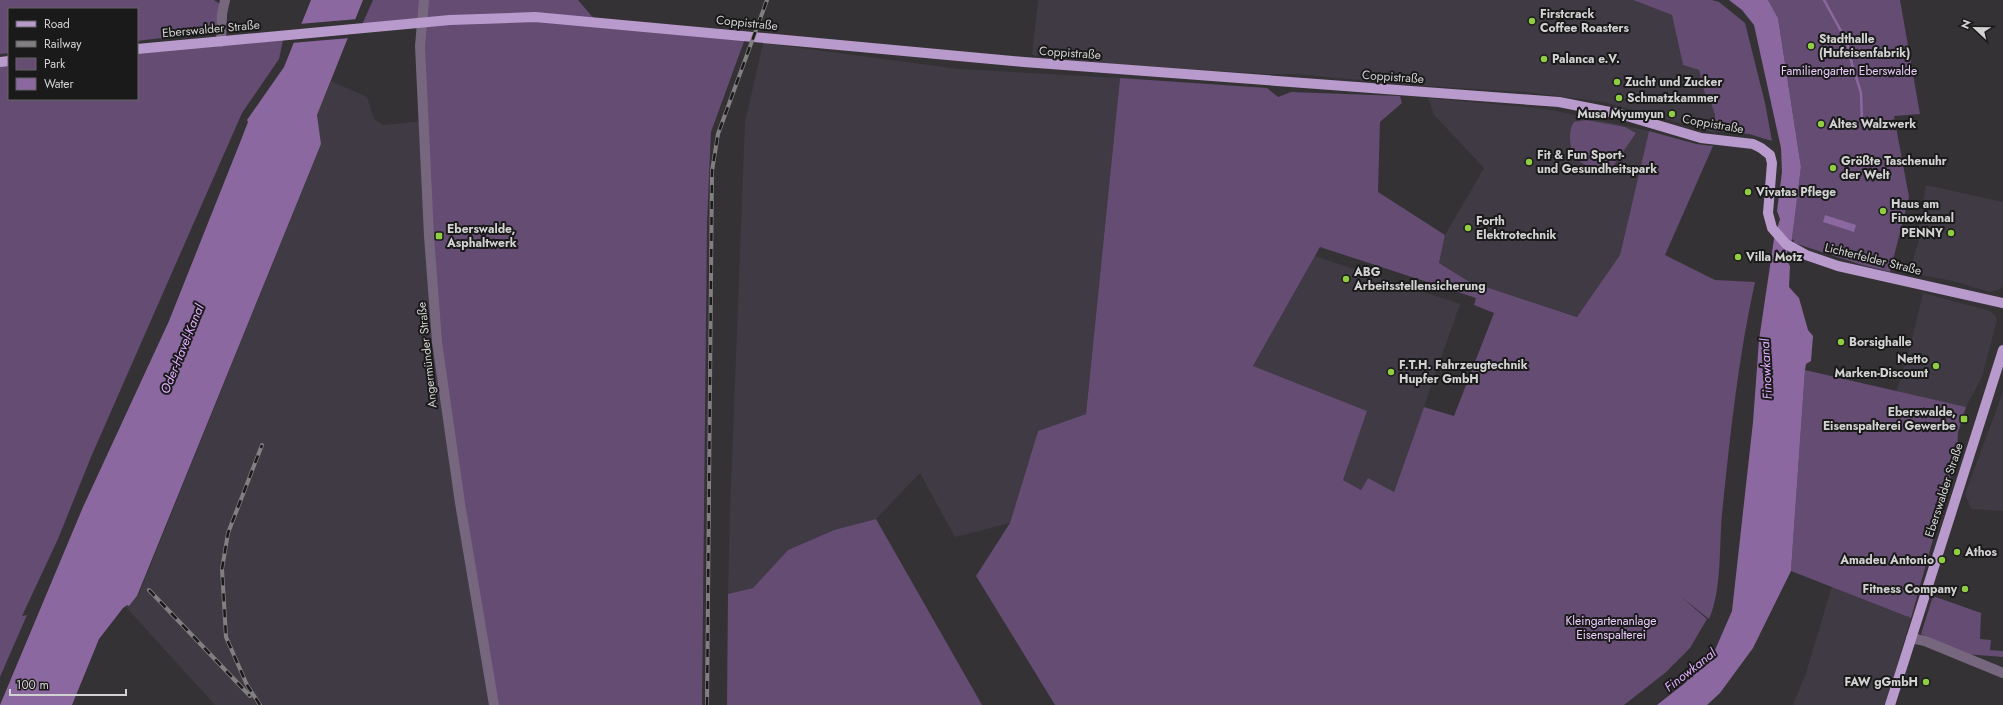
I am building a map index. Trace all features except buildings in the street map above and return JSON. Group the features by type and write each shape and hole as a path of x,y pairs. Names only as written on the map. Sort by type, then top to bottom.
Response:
{"main road":[{"name":"Coppistraße","path":"360,29 504,16 557,18 1024,62 1559,102 1620,114 1701,138 1753,144 1770,155"},
{"name":"Eberswalder Straße","path":"138,49 360,29"},
{"name":"Lichterfelder Straße","path":"1770,155 1773,172 1768,213 1772,228 1786,244 1838,266 2003,304"},
{"name":"Eberswalder Straße","path":"1890,705 2003,350"}],"street":[{"path":"221,42 224,0"},
{"name":"Angermünder Straße","path":"424,0 420,46 423,121 438,342 460,503 494,705"},
{"path":"1911,638 1925,641 2003,673"}],"shaded area":[{"path":"1038,0 1633,0 1672,15 1683,65 1699,70 1705,93 1708,94 1715,115 1715,133 1604,102 1525,92 1425,86 1294,74 1266,74 1121,65 1032,55"},
{"path":"763,43 959,69 1120,78 1086,414 1038,431 1010,523 955,537 920,473 876,519 834,530 788,550 753,588 728,594 745,122"},
{"path":"331,81 367,97 374,119 383,125 423,121 494,705 215,705 125,606 129,606 138,596 321,144 317,115"},
{"path":"1428,98 1547,109 1649,131 1620,255 1578,317 1468,281 1439,263 1445,235 1484,168 1434,115"},
{"path":"1926,185 2003,202 2003,286 2001,289 1989,292 1953,281 1915,274 1913,272 1912,263 1919,240 1917,239"},
{"path":"1315,256 1460,304 1394,492 1368,478 1361,490 1343,480 1253,366"},
{"path":"1923,293 1990,311 1995,315 1997,320 1982,377 1966,407 1896,392 1910,347"},
{"path":"2003,392 2003,511 1971,509 1965,494"},
{"path":"1832,586 1911,618 1885,705 1793,705 1806,673"}],"green space":[{"path":"0,0 214,0 220,4 216,28 212,32 138,41 138,8 8,8 8,53 0,54"},
{"path":"373,0 578,0 596,21 746,36 711,132 707,222 702,705 494,705 446,410 423,121 422,23 360,29"},
{"path":"1633,0 1712,0 1719,2 1745,23 1765,103 1772,141 1749,134 1715,131 1715,115 1708,94 1705,94 1699,70 1683,65 1672,15"},
{"name":"Familiengarten Eberswalde","path":"1768,0 1900,0 1920,114 1894,116 1909,197 1890,272 1862,265 1794,243 1792,239 1801,167 1778,18"},
{"path":"283,40 279,59 242,113 91,457 58,539 22,616 27,615 0,677 0,66 8,65 8,100 138,100 138,53"},
{"name":"Kleingartenanlage Eisenspalterei","path":"1120,78 1267,88 1278,97 1291,92 1400,96 1402,103 1380,122 1378,192 1445,235 1439,263 1468,281 1577,317 1620,255 1649,131 1696,144 1713,146 1665,255 1715,280 1755,282 1735,398 1722,514 1718,582 1713,608 1709,619 1680,596 1707,619 1690,648 1665,673 1624,705 1055,705 976,576 1010,523 1038,431 1086,414","holes":["1320,247 1476,298 1474,305 1494,313 1454,416 1424,407 1394,492 1368,478 1361,490 1343,480 1367,411 1253,366"]},
{"path":"1586,120 1625,127 1636,133 1612,168 1602,175 1576,158 1571,148 1570,135 1574,122"},
{"path":"1805,370 1966,407 1958,432 1957,454 1911,618 1791,571"},
{"path":"876,519 982,705 727,705 728,594 753,588 788,550 834,530"},
{"path":"1933,596 1981,613 1980,639 1991,640 1990,650 2003,651 2003,657 1965,654 1921,634"}],"water":[{"name":"Oder-Havel-Kanal","path":"311,0 363,0 317,115 321,144 137,596 129,606 127,605 123,608 99,639 72,705 0,705 83,507 169,321 248,122 247,120 284,67"},
{"name":"Finowkanal","path":"1729,0 1768,0 1778,18 1801,167 1792,239 1785,258 1790,266 1789,287 1799,298 1808,330 1813,336 1811,361 1806,364 1805,370 1791,571 1753,648 1720,693 1707,705 1657,705 1685,683 1715,650 1732,611 1753,422 1759,340 1774,239 1780,219 1777,211 1782,172 1781,148 1754,25 1742,10"},
{"path":"1825,215 1856,225 1854,232 1823,222"}],"pier":[{"path":"358,19 350,38 291,43 299,24"}],"waterway":[{"path":"1824,0 1847,42 1861,93 1862,123"}],"railway":[{"path":"707,705 712,171 718,134 767,0"},
{"path":"260,705 247,685 226,637 222,569 228,533 262,445"},
{"path":"149,590 250,696"}],"place":[{"name":"Firstcrack Coffee Roasters","path":"1532,21"},
{"name":"Stadthalle (Hufeisenfabrik)","path":"1811,46"},
{"name":"Palanca e.V.","path":"1544,59"},
{"name":"Zucht und Zucker","path":"1617,82"},
{"name":"Schmatzkammer","path":"1619,98"},
{"name":"Musa Myumyun","path":"1672,114"},
{"name":"Altes Walzwerk","path":"1821,124"},
{"name":"Fit & Fun Sport- und Gesundheitspark","path":"1529,162"},
{"name":"Größte Taschenuhr der Welt","path":"1833,168"},
{"name":"Vivatas Pflege","path":"1748,192"},
{"name":"Haus am Finowkanal","path":"1883,211"},
{"name":"Forth Elektrotechnik","path":"1468,228"},
{"name":"PENNY","path":"1951,233"},
{"name":"Eberswalde, Asphaltwerk","path":"439,236"},
{"name":"Villa Motz","path":"1738,257"},
{"name":"ABG Arbeitsstellensicherung","path":"1346,279"},
{"name":"Borsighalle","path":"1841,342"},
{"name":"Netto Marken-Discount","path":"1936,366"},
{"name":"F.T.H. Fahrzeugtechnik Hupfer GmbH","path":"1391,372"},
{"name":"Eberswalde, Eisenspalterei Gewerbe","path":"1964,419"},
{"name":"Athos","path":"1957,552"},
{"name":"Amadeu Antonio","path":"1942,560"},
{"name":"Fitness Company","path":"1965,589"},
{"name":"FAW gGmbH","path":"1926,682"}]}
